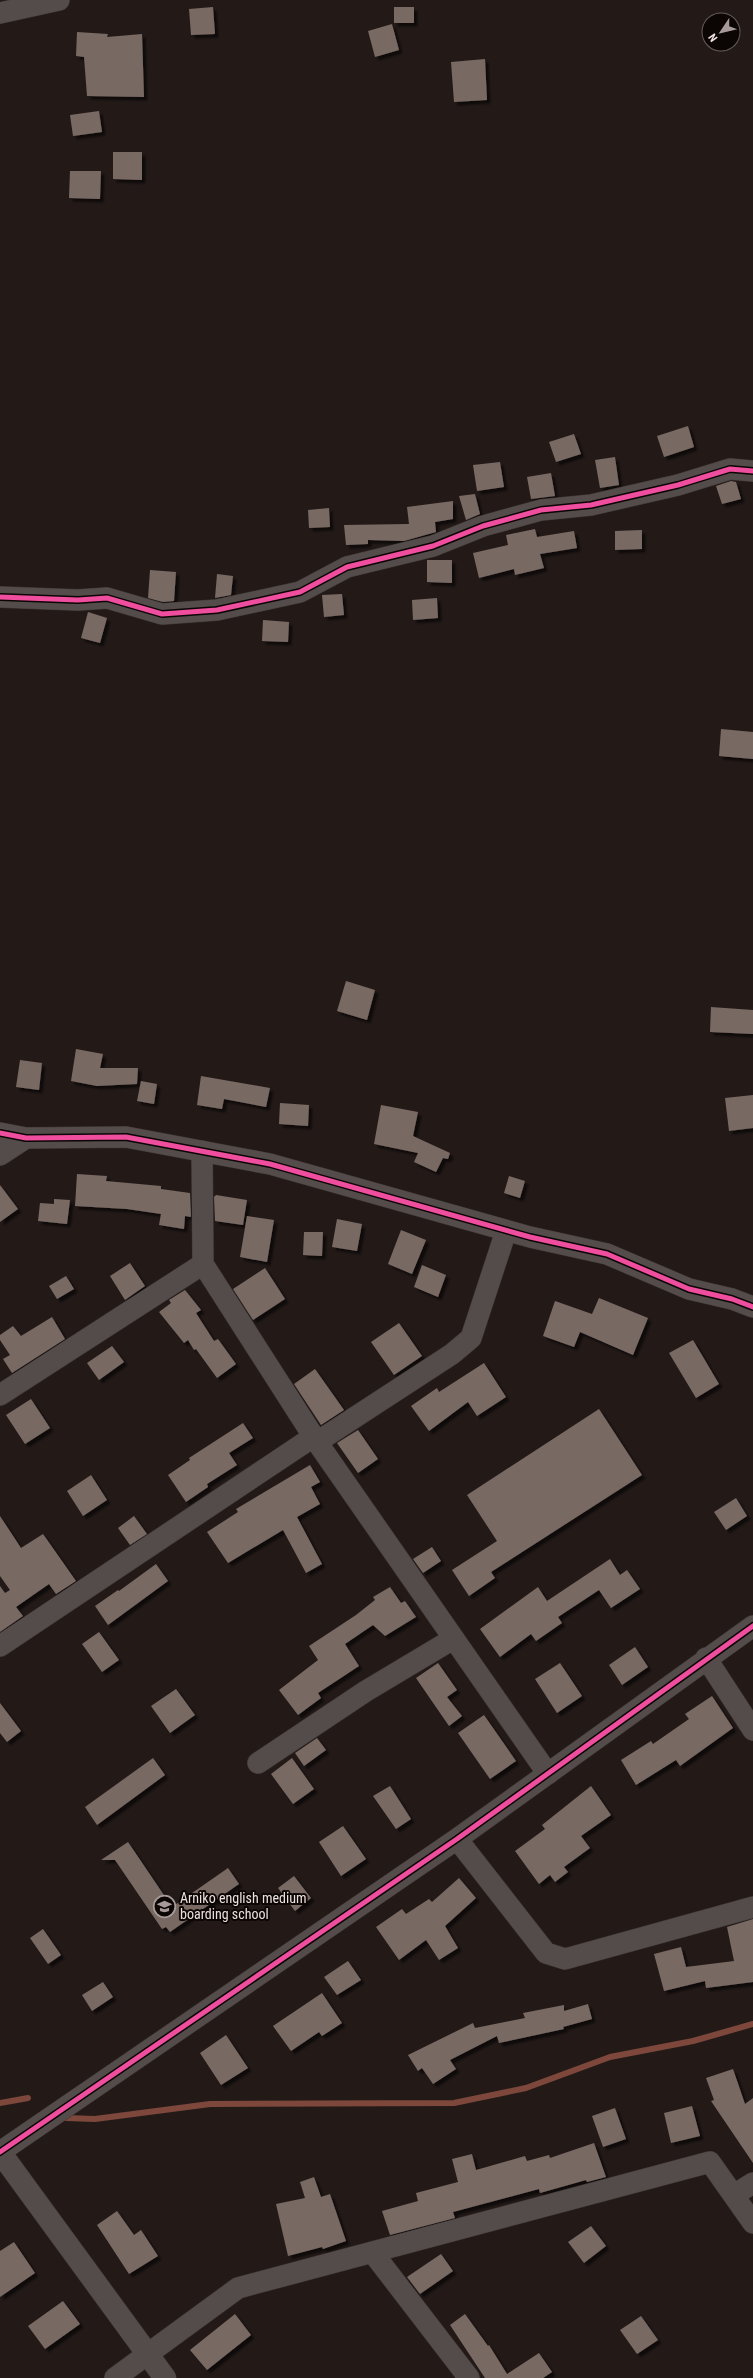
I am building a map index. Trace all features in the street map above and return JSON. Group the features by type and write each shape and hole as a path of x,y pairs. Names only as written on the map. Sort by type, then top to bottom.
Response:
{"street":[{"path":"0,13 59,0"},
{"path":"0,597 78,600 107,598 162,614 217,610 300,592 347,567 433,546 483,526 541,510 591,505 678,485 730,469 753,471"},
{"path":"0,1133 26,1138 126,1137 270,1164 506,1231 607,1254 688,1289 732,1299 753,1308"},
{"path":"0,1155 26,1138"},
{"path":"202,1151 203,1264 315,1439 548,1774"},
{"path":"0,1646 315,1439 452,1354 471,1338 506,1231"},
{"path":"0,1395 203,1264"},
{"path":"164,2378 0,2152 457,1839 706,1658 753,1626"},
{"path":"258,1763 366,1691 454,1638"},
{"path":"706,1658 753,1730"},
{"path":"457,1839 546,1953 565,1959 753,1907"},
{"path":"115,2378 147,2353 238,2288 710,2162 753,2223"},
{"path":"734,2195 753,2183"},
{"path":"373,2253 469,2378"}],"building":[{"path":"213,7 215,34 191,35 189,9"},
{"path":"394,7 414,7 414,23 394,23"},
{"path":"392,24 399,50 375,57 368,31"},
{"path":"77,32 108,34 107,37 142,34 144,97 87,96 84,57 76,56"},
{"path":"485,59 487,100 454,102 451,62"},
{"path":"99,111 102,132 73,136 70,115"},
{"path":"113,152 142,152 142,180 113,179"},
{"path":"70,171 101,171 100,199 69,198"},
{"path":"688,426 694,447 664,457 657,436"},
{"path":"574,434 581,454 556,462 549,442"},
{"path":"615,457 619,485 600,488 595,460"},
{"path":"500,462 504,487 477,491 473,465"},
{"path":"551,473 555,496 531,499 527,477"},
{"path":"731,481 736,482 741,499 722,504 716,486"},
{"path":"475,494 480,514 466,520 459,496"},
{"path":"453,501 453,519 435,522 436,532 404,541 368,540 368,544 346,545 344,525 409,524 407,507"},
{"path":"329,508 330,527 309,528 308,510"},
{"path":"535,529 537,537 574,531 577,548 540,554 544,568 515,575 514,569 479,578 473,553 508,545 506,535"},
{"path":"642,530 642,549 615,550 615,531"},
{"path":"427,560 452,560 452,583 427,582"},
{"path":"150,570 176,572 174,601 163,602 148,598"},
{"path":"217,574 233,576 231,595 215,598"},
{"path":"342,594 344,615 324,617 322,595"},
{"path":"437,598 438,618 413,620 412,600"},
{"path":"88,612 107,618 100,643 81,638"},
{"path":"263,620 289,622 288,642 262,641"},
{"path":"721,729 753,732 753,759 719,756"},
{"path":"346,981 375,990 367,1020 337,1011"},
{"path":"711,1007 753,1010 753,1034 710,1032"},
{"path":"76,1049 103,1054 100,1068 138,1068 137,1084 97,1086 71,1081"},
{"path":"20,1060 42,1063 39,1090 16,1087"},
{"path":"201,1076 270,1088 266,1107 224,1099 222,1109 197,1105"},
{"path":"141,1081 157,1084 154,1104 137,1101"},
{"path":"753,1095 753,1128 729,1131 725,1098"},
{"path":"280,1103 309,1105 308,1126 279,1124"},
{"path":"381,1105 418,1112 413,1136 450,1153 448,1159 443,1158 436,1172 414,1162 418,1153 374,1144"},
{"path":"77,1174 107,1176 106,1181 161,1186 161,1189 190,1193 191,1217 185,1216 184,1229 159,1225 161,1214 127,1209 75,1206"},
{"path":"509,1176 525,1181 520,1198 504,1193"},
{"path":"0,1185 18,1209 0,1222"},
{"path":"216,1195 247,1200 243,1225 215,1221 214,1197"},
{"path":"54,1199 70,1200 67,1224 38,1221 40,1203 54,1204"},
{"path":"247,1216 274,1220 267,1262 240,1257"},
{"path":"337,1219 362,1224 357,1251 332,1247"},
{"path":"401,1230 426,1240 412,1274 388,1264"},
{"path":"304,1232 323,1232 322,1256 303,1255"},
{"path":"130,1263 145,1286 125,1300 110,1276"},
{"path":"422,1265 446,1275 438,1297 414,1287"},
{"path":"265,1268 285,1299 253,1320 233,1289"},
{"path":"66,1276 74,1289 57,1299 49,1286"},
{"path":"185,1290 201,1310 196,1313 214,1341 218,1339 236,1364 217,1378 196,1349 194,1350 188,1340 184,1343 159,1312 171,1303 169,1300"},
{"path":"599,1298 648,1318 633,1355 580,1332 574,1347 543,1336 555,1301 592,1314"},
{"path":"52,1317 65,1339 12,1373 3,1359 10,1355 0,1340 0,1335 13,1326 21,1336"},
{"path":"399,1323 422,1356 394,1375 371,1342"},
{"path":"693,1340 719,1384 696,1398 669,1353"},
{"path":"112,1346 124,1362 99,1380 87,1363"},
{"path":"484,1363 506,1397 477,1416 468,1402 429,1431 411,1406 437,1388 439,1392"},
{"path":"315,1369 344,1410 321,1425 294,1384"},
{"path":"31,1399 50,1428 25,1444 6,1415"},
{"path":"599,1409 642,1475 491,1572 495,1578 469,1596 452,1570 497,1541 467,1495"},
{"path":"243,1423 253,1438 229,1453 237,1465 207,1484 208,1487 186,1502 168,1475 190,1460 189,1458"},
{"path":"358,1430 378,1459 358,1473 337,1443"},
{"path":"310,1465 320,1482 311,1487 320,1504 297,1517 322,1564 306,1573 283,1530 228,1563 207,1532 238,1512 236,1509"},
{"path":"91,1475 107,1500 83,1516 67,1491"},
{"path":"736,1498 747,1516 726,1530 714,1512"},
{"path":"0,1516 21,1548 43,1534 76,1581 56,1594 49,1584 16,1607 23,1616 0,1632 0,1586 5,1593 10,1590 0,1576"},
{"path":"134,1516 147,1534 130,1545 118,1528"},
{"path":"432,1547 441,1561 423,1573 413,1559"},
{"path":"610,1559 620,1575 627,1570 640,1589 611,1608 599,1590 558,1617 562,1623 536,1641 531,1634 500,1657 480,1629 538,1587 547,1601"},
{"path":"156,1564 168,1581 108,1625 95,1606 118,1590 119,1591"},
{"path":"390,1587 401,1603 405,1601 416,1617 385,1636 373,1625 345,1644 359,1666 318,1693 321,1698 298,1715 279,1690 318,1660 309,1646 356,1615 375,1600 373,1597"},
{"path":"99,1632 119,1660 102,1672 82,1644"},
{"path":"635,1647 648,1667 622,1685 609,1665"},
{"path":"438,1663 457,1690 447,1697 462,1716 449,1726 416,1678"},
{"path":"560,1663 582,1696 557,1713 535,1679"},
{"path":"176,1689 195,1715 170,1733 151,1706"},
{"path":"712,1696 733,1728 680,1766 676,1760 636,1785 621,1760 651,1741 653,1744 689,1719 685,1714"},
{"path":"0,1703 21,1731 7,1742 0,1733"},
{"path":"484,1715 516,1761 490,1779 458,1733"},
{"path":"317,1738 326,1750 304,1766 295,1753"},
{"path":"153,1758 165,1775 97,1825 85,1807"},
{"path":"292,1758 314,1789 293,1804 271,1774"},
{"path":"390,1786 411,1819 396,1829 373,1796"},
{"path":"591,1786 611,1815 581,1836 590,1848 564,1867 568,1872 555,1882 550,1875 539,1884 515,1851 545,1829 542,1825"},
{"path":"343,1826 366,1859 341,1876 319,1842"},
{"path":"128,1842 172,1907 228,1868 239,1884 170,1932 166,1927 162,1929 115,1860 101,1860"},
{"path":"294,1876 311,1898 295,1911 278,1888"},
{"path":"459,1878 476,1898 445,1926 458,1948 439,1960 426,1940 399,1960 376,1927 402,1909 406,1914 429,1899 432,1902"},
{"path":"753,1919 753,1982 706,1988 705,1981 664,1991 654,1954 681,1947 686,1967 734,1961 727,1927"},
{"path":"43,1929 61,1955 48,1964 30,1938"},
{"path":"348,1961 361,1980 337,1995 324,1977"},
{"path":"103,1982 113,1997 92,2011 82,1995"},
{"path":"322,1993 342,2023 322,2036 319,2032 291,2051 273,2026"},
{"path":"588,2004 592,2019 563,2027 564,2029 499,2043 497,2036 450,2060 456,2069 433,2084 422,2068 418,2071 408,2055 473,2023 475,2028 525,2018 523,2013 564,2005 564,2011"},
{"path":"226,2035 248,2068 221,2085 200,2053"},
{"path":"733,2069 745,2104 753,2098 753,2163 711,2101 714,2100 706,2078"},
{"path":"692,2106 700,2136 671,2143 664,2113"},
{"path":"615,2108 626,2139 603,2147 592,2116"},
{"path":"594,2143 606,2177 587,2182 586,2180 540,2193 539,2189 453,2212 455,2218 390,2235 382,2211 418,2201 416,2193 458,2182 452,2159 472,2154 476,2170 525,2156 527,2161 549,2155 550,2158"},
{"path":"314,2177 321,2197 330,2194 346,2241 323,2249 322,2247 288,2256 276,2204 305,2198 300,2182"},
{"path":"117,2211 134,2235 141,2230 158,2256 129,2274 97,2225"},
{"path":"591,2226 606,2246 584,2263 568,2242"},
{"path":"14,2242 35,2273 0,2297 0,2251"},
{"path":"441,2254 453,2271 420,2294 407,2277"},
{"path":"63,2301 80,2324 45,2349 28,2326"},
{"path":"235,2314 251,2335 207,2370 190,2350"},
{"path":"465,2314 488,2346 489,2345 507,2374 539,2353 552,2372 543,2378 485,2378 450,2325"},
{"path":"641,2316 658,2340 637,2354 620,2330"}],"waterway":[{"path":"66,2118 95,2119 210,2104 454,2103 526,2088 610,2057 693,2041 753,2024"},
{"path":"0,2103 28,2098"}],"cycle path":[{"path":"0,597 78,600 107,598 162,614 217,610 300,592 347,567 433,546 483,526 541,510 591,505 678,485 730,469 753,471"},
{"path":"0,1133 26,1138 126,1137 270,1164 530,1237 607,1254 689,1289 732,1299 753,1307"},
{"path":"0,2152 457,1839 753,1626"}],"place":[{"name":"Arniko english medium boarding school","path":"164,1906"}]}
